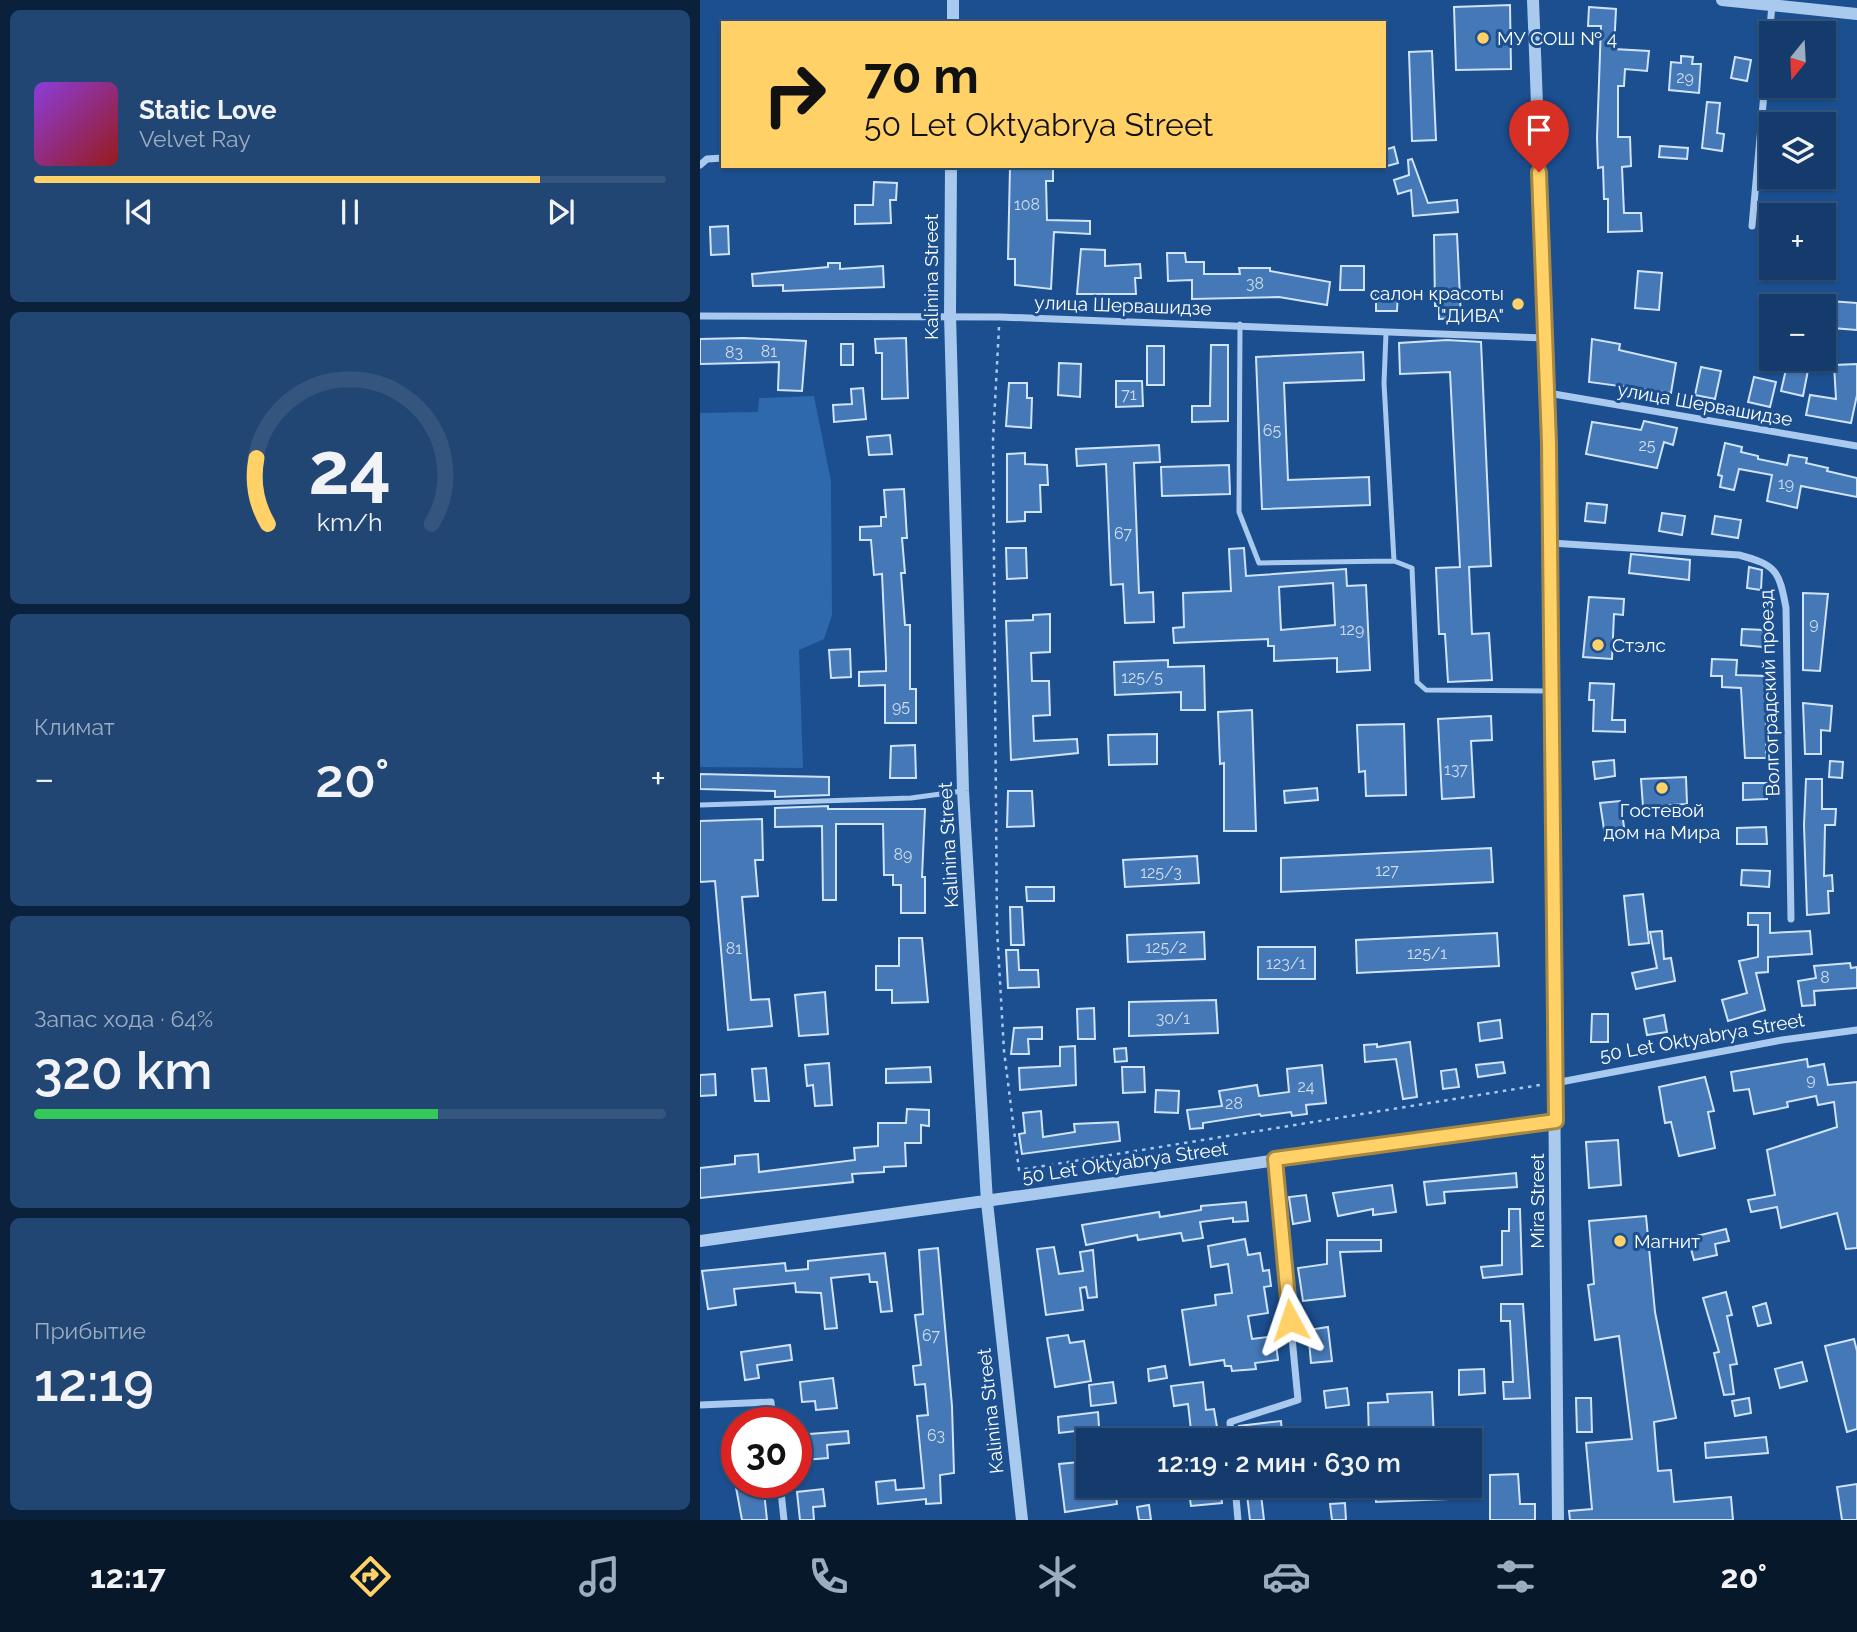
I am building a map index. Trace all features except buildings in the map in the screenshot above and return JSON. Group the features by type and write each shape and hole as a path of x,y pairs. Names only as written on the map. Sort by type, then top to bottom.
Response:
{"street":[{"path":"953,0 953,21"},
{"name":"Mira Street","path":"1533,0 1548,393 1558,1520"},
{"path":"1723,0 1772,5 1819,5 1857,14"},
{"path":"1752,226 1772,5"},
{"path":"700,165 708,159 721,158"},
{"name":"Kalinina Street","path":"951,168 950,315 964,791 987,1202 1021,1520"},
{"name":"улица Шервашидзе","path":"700,316 950,315 1240,324 1386,333 1545,338"},
{"name":"улица Шервашидзе","path":"1548,393 1857,446"},
{"name":"Волгоградский проезд","path":"1550,544 1739,555 1768,563 1780,578 1786,608 1791,919"},
{"name":"50 Let Oktyabrya Street","path":"1555,1083 1782,1040 1857,1030"},
{"name":"50 Let Oktyabrya Street","path":"700,1241 1556,1121"},
{"path":"1230,1428 1230,1422 1298,1400 1275,1159"},
{"path":"700,1405 771,1402 771,1407"},
{"path":"782,1498 784,1520"},
{"path":"1236,1498 1238,1520"}],"lane":[{"path":"1240,324 1239,512 1259,564 1394,561 1412,568 1417,682 1426,690 1552,691"},
{"path":"1386,333 1384,383 1394,561"},
{"path":"700,805 911,798 964,791"}],"path":[{"path":"1000,317 993,440 997,929 1004,1051 1019,1170 1555,1083"}],"shaded area":[{"path":"814,396 831,481 832,615 824,639 799,650 803,768 700,767 700,413 758,412 759,398"}],"place":[{"name":"МУ СОШ № 4","path":"1483,38"},
{"name":"салон красоты \"ДИВА\"","path":"1518,304"},
{"name":"Стэлс","path":"1598,645"},
{"name":"Гостевой дом на Мира","path":"1662,788"},
{"name":"Магнит","path":"1620,1241"}],"route":[{"path":"1290,1320 1275,1159 1556,1121 1549,443 1539,172"}]}
